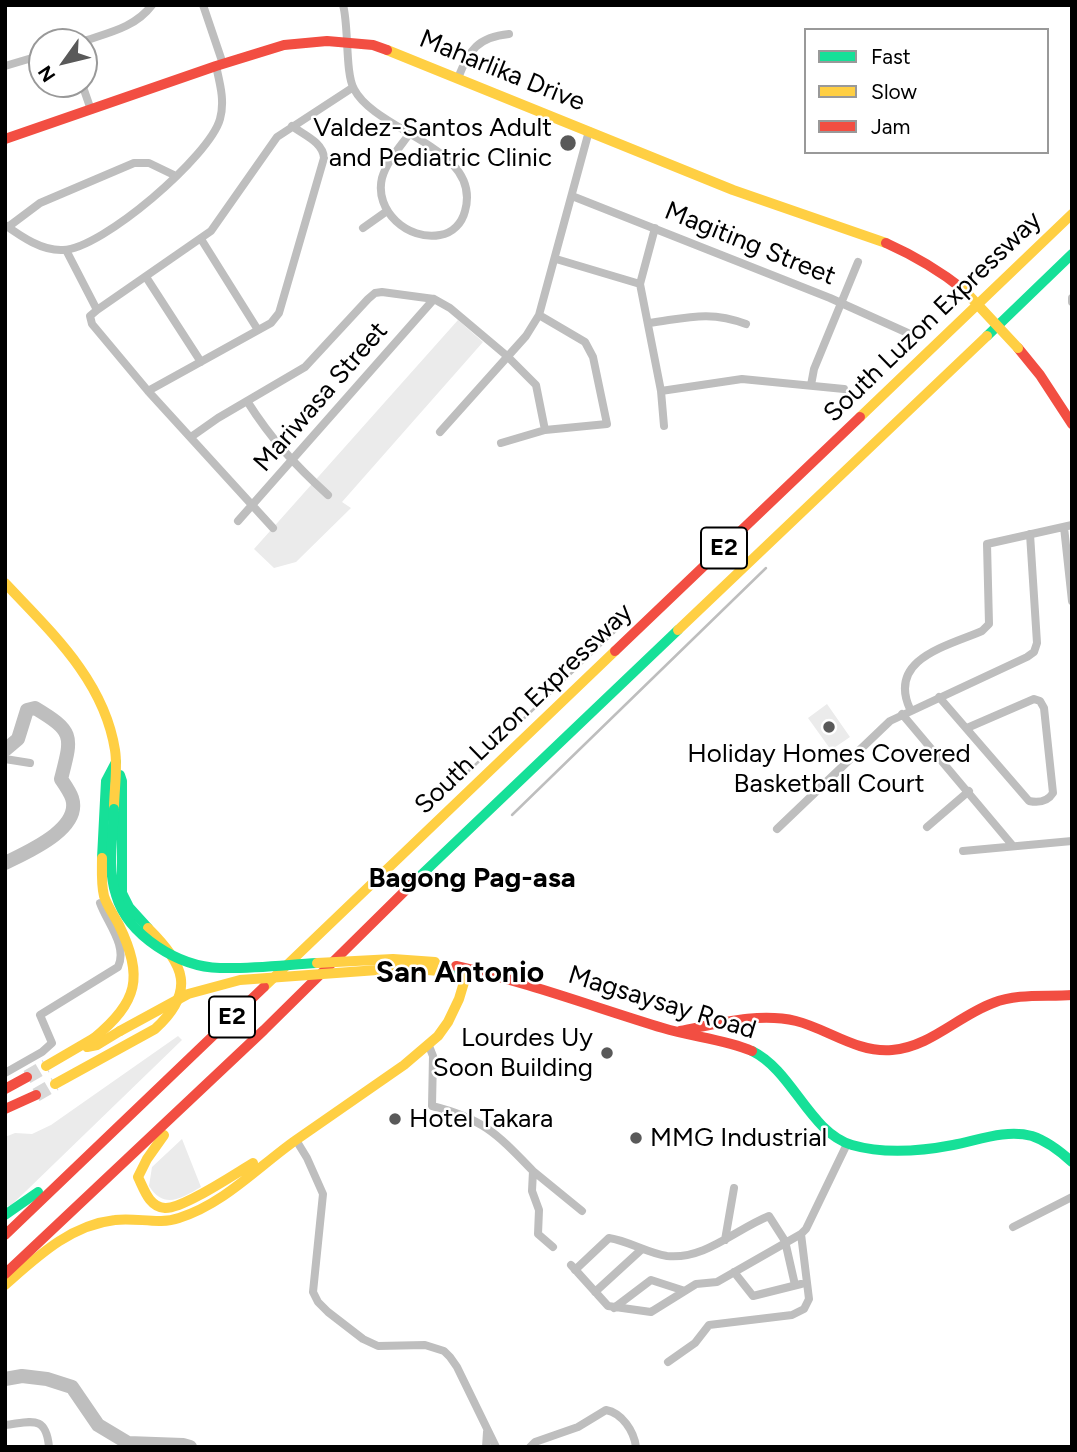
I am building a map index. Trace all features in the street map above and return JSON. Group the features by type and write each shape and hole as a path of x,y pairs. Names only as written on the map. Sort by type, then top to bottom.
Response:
{"main road":[{"name":"Maharlika Drive","path":"5,139 219,65 284,46 306,42 347,41 373,45 733,190 873,238 917,257 964,290 1018,348 1040,375 1072,424"},
{"name":"South Luzon Expressway","path":"5,1234 1072,214"},
{"name":"South Luzon Expressway","path":"5,1274 198,1093 403,892 1072,254"},
{"path":"5,583 69,652 104,706 122,781 122,893 129,907 168,948 180,968 182,988 168,1018 155,1029 55,1084"},
{"path":"116,757 114,891 129,920 144,935 178,957 197,965 219,968 393,959 437,967"},
{"path":"46,1066 94,1038 112,1024 133,996 133,972 123,935 103,893 106,781 116,757"},
{"path":"5,1284 57,1240 71,1233 113,1220 158,1221 177,1218 194,1211 234,1186 429,1046 448,1022 459,999 466,968 405,968 240,979 188,994 97,1045 74,1050"},
{"name":"Magsaysay Road","path":"466,968 676,1032 750,1050 765,1058 822,1122 847,1144"},
{"path":"676,1032 721,1023 777,1018 806,1024 866,1048 891,1050 925,1042 996,1001 1072,995"},
{"path":"5,1088 27,1077"},
{"path":"198,1093 153,1149 138,1177 143,1191 154,1204 164,1208 180,1205 248,1165 282,1149"},
{"path":"5,1109 36,1095"},
{"path":"847,1144 915,1148 1025,1135 1044,1142 1072,1162"},
{"path":"5,1215 89,1153"}],"street":[{"path":"98,36 142,18 152,5"},
{"path":"176,176 149,163 134,163 40,203 6,226 46,248 66,250 87,244 108,232 176,176 210,138 220,121 222,93 219,65 203,5"},
{"path":"343,5 352,88 380,116 410,133 450,161 459,174 466,190 467,204 464,216 456,228 444,234 433,236 415,233 394,222 387,211 382,195 382,180 388,163 410,133"},
{"path":"458,78 466,58 478,45 492,36 509,34"},
{"path":"5,66 28,59"},
{"path":"273,528 148,391 92,324 90,316 201,239 220,221 273,142 352,88"},
{"path":"87,98 91,110"},
{"path":"148,391 271,323 282,306 324,158 319,145 292,127"},
{"path":"440,432 526,336 539,315 589,131"},
{"name":"Magiting Street","path":"572,196 910,334"},
{"path":"363,228 387,211"},
{"path":"655,228 640,284 661,391 664,426"},
{"path":"201,239 258,330"},
{"path":"66,250 97,310"},
{"path":"556,259 640,284"},
{"path":"811,385 814,369 858,262"},
{"path":"146,277 201,362"},
{"path":"191,437 218,418 299,373 375,293 382,292 434,299 450,308 507,356 536,385 545,430"},
{"name":"Mariwasa Street","path":"239,521 434,299"},
{"path":"501,443 545,430 607,424 593,357 585,342 539,315"},
{"path":"649,323 708,315 727,317 746,324"},
{"path":"661,391 742,379 844,389"},
{"path":"247,401 266,431 291,462 328,495"},
{"path":"1013,846 906,712 904,685 916,662 926,654 982,631 989,624 986,546 990,543 1068,526 1072,601"},
{"path":"777,829 890,720 1034,652 1037,643 1030,534"},
{"path":"939,697 1029,801 1046,800 1050,797 1053,793 1044,708 1040,701 1034,699 967,728"},
{"path":"5,1073 42,1052 52,1043 40,1014 112,973 122,960 120,948 102,909 95,881 99,793 107,768 116,757"},
{"path":"5,759 30,763"},
{"path":"927,827 969,792"},
{"path":"963,851 1072,841"},
{"path":"120,948 148,928"},
{"path":"429,1046 433,1056 432,1106 470,1117 498,1135 533,1171 582,1211"},
{"path":"296,1140 323,1194 313,1292 318,1302 344,1326 378,1346 425,1345 443,1351 457,1367 496,1447"},
{"path":"734,1272 753,1296 798,1285 785,1241 769,1216 704,1250 679,1255 658,1254 609,1238 573,1268 604,1303 614,1308 651,1312 700,1283 717,1282 785,1241 801,1234 806,1229 847,1144"},
{"path":"533,1171 532,1191 540,1210 538,1234 553,1247"},
{"path":"725,1240 734,1188"},
{"path":"1013,1227 1072,1197"},
{"path":"668,1362 695,1343 709,1325 792,1315 804,1309 809,1299 801,1234"},
{"path":"595,1292 642,1249"},
{"path":"614,1308 651,1280 685,1291"},
{"path":"533,1445 578,1427 606,1410 614,1412 625,1422 635,1436 636,1447"},
{"path":"5,1425 38,1422 47,1430 49,1447"},
{"path":"486,1447 487,1432"}],"shaded area":[{"path":"458,320 483,342 342,502 351,508 296,562 274,568 254,549"},
{"name":"Holiday Homes Covered Basketball Court","path":"827,704 850,737 831,750 808,718"},
{"path":"178,1036 182,1040 25,1192 5,1207 5,1137 15,1133 32,1134 51,1125"},
{"path":"182,1139 201,1187 180,1198 167,1200 161,1198 149,1186 152,1167"}],"waterway":[{"path":"512,815 766,568"},
{"path":"453,786 623,624"},
{"path":"5,750 18,739 27,710 35,708 57,723 67,736 67,753 61,779 72,798 73,809 69,820 50,838 5,863"},
{"path":"5,1379 22,1376 47,1379 72,1387 98,1425 128,1443 190,1447"}],"tunnel":[{"path":"27,1077 46,1066"},
{"path":"36,1095 55,1084"}],"traffic: fast":[{"path":"987,336 1072,254"},
{"path":"418,878 678,630"},
{"path":"102,858 106,781 116,762"},
{"path":"120,775 122,893 129,907 148,928"},
{"path":"114,809 111,863 113,885 122,910 143,936 172,955 204,966 220,968 317,963"},
{"path":"439,971 463,968"},
{"path":"752,1051 779,1072 824,1128 852,1145 876,1150 916,1150 1002,1134 1022,1134 1048,1144 1072,1162"},
{"path":"5,1215 38,1192"}],"traffic: slow":[{"path":"387,50 733,190 886,243"},
{"path":"860,417 1072,214"},
{"path":"964,290 1018,348"},
{"path":"678,630 987,336"},
{"path":"5,583 57,639 100,701 115,750 114,809"},
{"path":"264,987 615,651"},
{"path":"94,1038 109,1025 128,1000 134,974 127,943 104,896 102,858"},
{"path":"55,1084 155,1029 177,1002 181,990 177,966 148,928"},
{"path":"317,963 393,959 435,962"},
{"path":"120,1031 188,994 240,980 405,968 439,971"},
{"path":"296,1140 404,1065 438,1036 459,999 468,969"},
{"path":"87,1047 97,1045 120,1031"},
{"path":"46,1066 94,1038"},
{"path":"164,1135 138,1177 148,1197 159,1207 173,1207 184,1203 253,1163"},
{"path":"5,1285 55,1244 83,1228 115,1220 171,1220 195,1212 226,1194 296,1140"}],"traffic: jam":[{"path":"5,139 284,45 327,41 373,45 387,50"},
{"path":"886,243 926,264 964,290"},
{"path":"1018,348 1040,375 1072,424"},
{"path":"615,651 860,417"},
{"path":"5,1274 264,1030 418,878"},
{"path":"456,966 535,987 663,1028 752,1051"},
{"path":"5,1235 264,987"},
{"path":"680,1031 738,1020 782,1019 808,1025 867,1048 892,1050 919,1043 993,1003 1022,997 1072,995"},
{"path":"5,1089 27,1077"},
{"path":"5,1109 36,1095"}],"place":[{"name":"Valdez-Santos Adult and Pediatric Clinic","path":"568,143"},
{"name":"Holiday Homes Covered Basketball Court","path":"829,727"},
{"name":"Lourdes Uy Soon Building","path":"607,1053"},
{"name":"Hotel Takara","path":"395,1119"},
{"name":"MMG Industrial","path":"636,1138"}],"district":[{"name":"Bagong Pag-asa","path":"472,879"},
{"name":"San Antonio","path":"460,973"}]}
